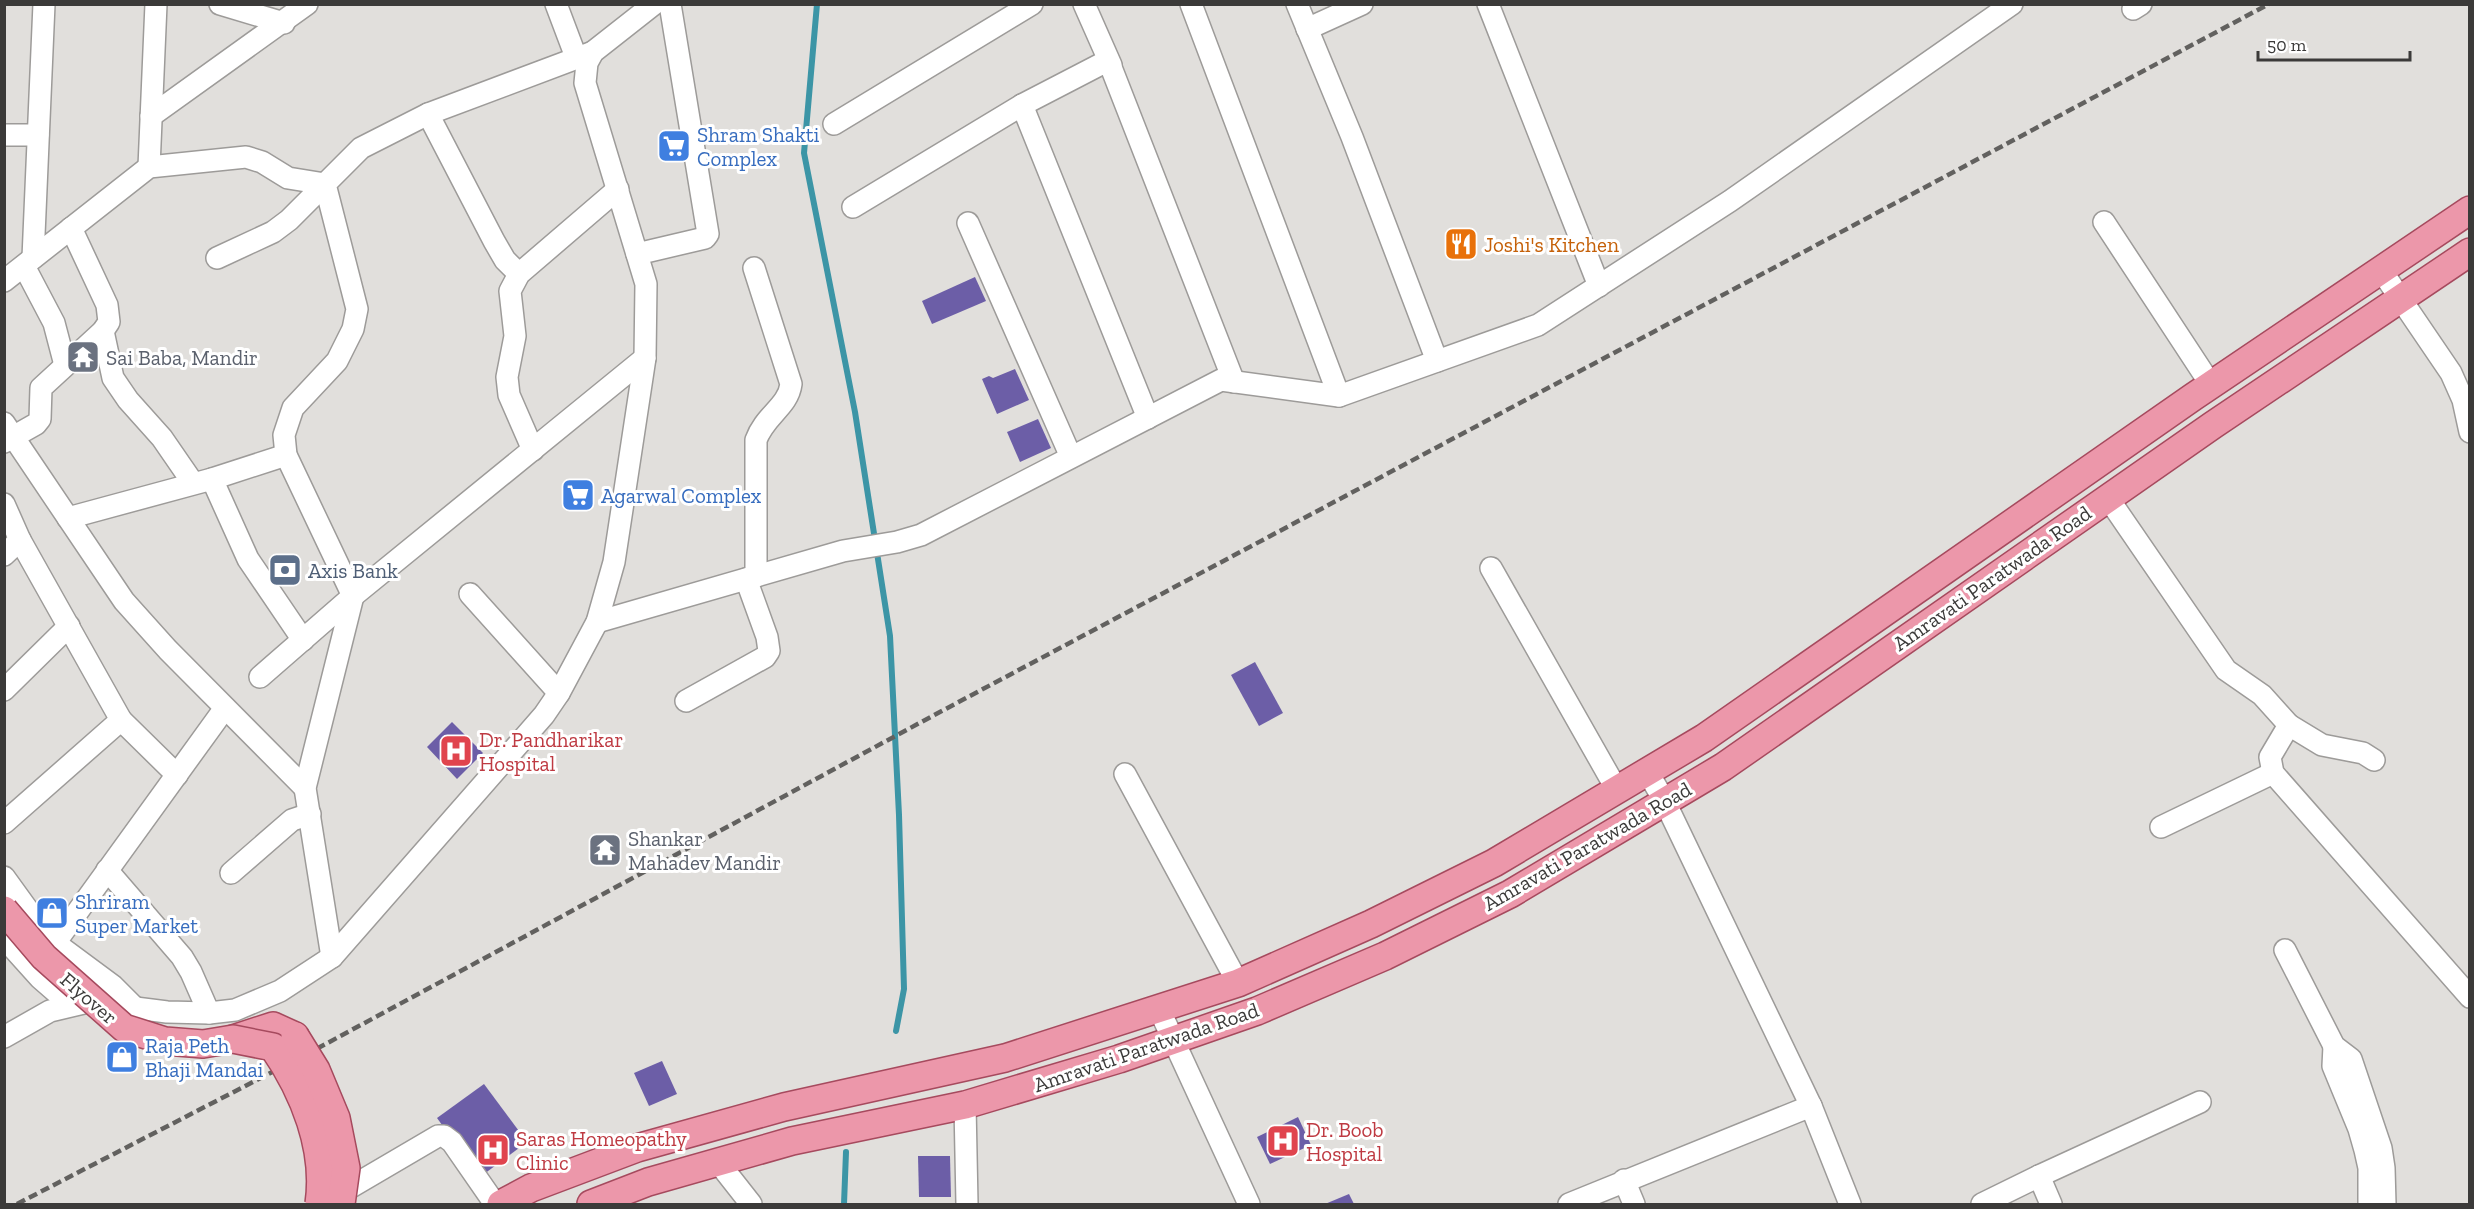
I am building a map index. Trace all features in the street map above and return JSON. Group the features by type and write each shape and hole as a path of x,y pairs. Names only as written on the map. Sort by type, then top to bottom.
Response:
{"main road":[{"path":"501,1204 531,1188 637,1148 784,1107 1005,1058 1238,983 1371,924 1494,863 1704,738 2211,385 2469,210"},
{"name":"Amravati Paratwada Road","path":"966,1092 1005,1094 1257,1011 1385,956 1510,894 1723,767 2108,498 2469,252"},
{"name":"Flyover","path":"4,910 44,957 124,1028 165,1041 203,1044 233,1039 273,1026 295,1036 316,1070 336,1118 346,1168 341,1204"},
{"name":"Flyover","path":"233,1039 273,1047 287,1067 307,1109 319,1159 320,1204"},
{"path":"591,1204 648,1182 966,1092 1005,1058"},
{"path":"541,1204 594,1179 701,1144 763,1127 966,1092"}],"street":[{"path":"44,4 29,262 54,323 65,365"},
{"path":"149,167 156,4"},
{"path":"220,4 284,23"},
{"path":"151,117 284,23 307,4"},
{"path":"4,1036 50,1011 88,1002 167,1012 209,1013 235,1010 272,995 332,957 544,715 559,693 597,622 614,562 645,358 646,284 585,83 587,63 585,55 556,4"},
{"path":"217,258 273,232 289,220 361,148 428,114 585,55 654,4"},
{"path":"637,254 705,238 708,234 670,4"},
{"path":"834,124 1032,4"},
{"path":"1084,4 1111,65 1234,382"},
{"path":"1191,4 1339,396"},
{"path":"1297,4 1352,136 1437,361"},
{"path":"1307,29 1362,4"},
{"path":"1488,4 1599,286"},
{"path":"597,622 843,551 897,542 921,535 1221,380 1339,396 1538,325 1730,201 2012,4"},
{"path":"853,207 1022,105 1105,62 1111,65"},
{"path":"1022,105 1148,418"},
{"path":"428,114 494,241 505,260 519,274"},
{"path":"4,135 38,135"},
{"path":"4,281 149,167 246,157 262,162 288,178 324,184"},
{"path":"324,184 357,309 353,329 337,362 293,408 284,435 286,455 353,596 305,788 332,957"},
{"path":"533,450 509,395 507,378 515,336 510,291 519,274 618,189"},
{"path":"2104,222 2211,385"},
{"path":"968,223 1071,457"},
{"path":"71,228 107,305 108,322 103,331 41,388 40,419 36,424 7,434 124,601 225,708 305,788"},
{"path":"686,701 765,657 769,651 751,577 756,440 760,428 786,401 791,384 754,268"},
{"path":"2381,270 2451,373 2463,400 2469,432"},
{"path":"103,331 113,378 203,481 248,559 303,640"},
{"path":"260,676 353,596 645,358"},
{"path":"68,519 286,455"},
{"path":"2108,498 2226,670 2262,695 2289,725 2322,745 2363,753 2374,760"},
{"path":"4,504 20,540 121,720 177,774"},
{"path":"4,555 20,540"},
{"path":"1491,568 1617,790"},
{"path":"470,594 559,693"},
{"path":"4,690 69,626"},
{"path":"55,943 225,708"},
{"path":"4,824 121,720"},
{"path":"2289,725 2270,757 2272,773 2469,997"},
{"path":"1647,771 1665,802 1811,1106 1850,1204"},
{"path":"2161,827 2272,773"},
{"path":"1125,774 1238,983"},
{"path":"231,873 292,820 309,814"},
{"path":"107,870 182,957 209,1013"},
{"path":"4,877 38,924 55,943 72,958 114,986 133,1006"},
{"path":"4,938 39,978 71,1005"},
{"path":"2285,950 2334,1046 2351,1059 2375,1128 2384,1168 2385,1204"},
{"path":"1159,1009 1249,1204"},
{"path":"2334,1046 2333,1066 2359,1129 2369,1168 2369,1204"},
{"path":"966,1092 967,1204"},
{"path":"1982,1204 2200,1102"},
{"path":"1569,1204 1811,1106"},
{"path":"320,1204 438,1136 444,1136 452,1142 495,1204"},
{"path":"718,1162 751,1204"},
{"path":"2039,1176 2051,1204"},
{"path":"1624,1180 1634,1204"}],"building":[{"path":"975,277 986,301 932,324 922,301"},
{"path":"1015,369 1029,400 997,414 982,379 989,376 993,378"},
{"path":"1038,419 1051,448 1020,462 1007,432"},
{"path":"1255,662 1283,713 1259,726 1231,675"},
{"path":"452,722 483,753 457,779 427,747"},
{"path":"662,1061 677,1094 649,1106 634,1073"},
{"path":"484,1084 527,1142 480,1177 437,1118"},
{"path":"1298,1117 1311,1145 1270,1164 1257,1137"},
{"path":"918,1156 950,1156 951,1197 919,1197"},
{"path":"1349,1194 1354,1204 1325,1204"}],"waterway":[{"path":"817,4 804,153 855,412 890,636 899,815 904,989 896,1031"},
{"path":"844,1204 846,1152"}],"railway":[{"path":"17,1204 309,1053 938,713 2269,4"}],"place":[{"name":"Shram Shakti Complex","path":"674,146"},
{"name":"Joshi's Kitchen","path":"1461,244"},
{"name":"Sai Baba, Mandir","path":"83,357"},
{"name":"Agarwal Complex","path":"578,495"},
{"name":"Axis Bank","path":"285,570"},
{"name":"Dr. Pandharikar Hospital","path":"456,751"},
{"name":"Shankar Mahadev Mandir","path":"605,850"},
{"name":"Shriram Super Market","path":"52,913"},
{"name":"Raja Peth Bhaji Mandai","path":"122,1057"},
{"name":"Dr. Boob Hospital","path":"1283,1141"},
{"name":"Saras Homeopathy Clinic","path":"493,1150"}]}
